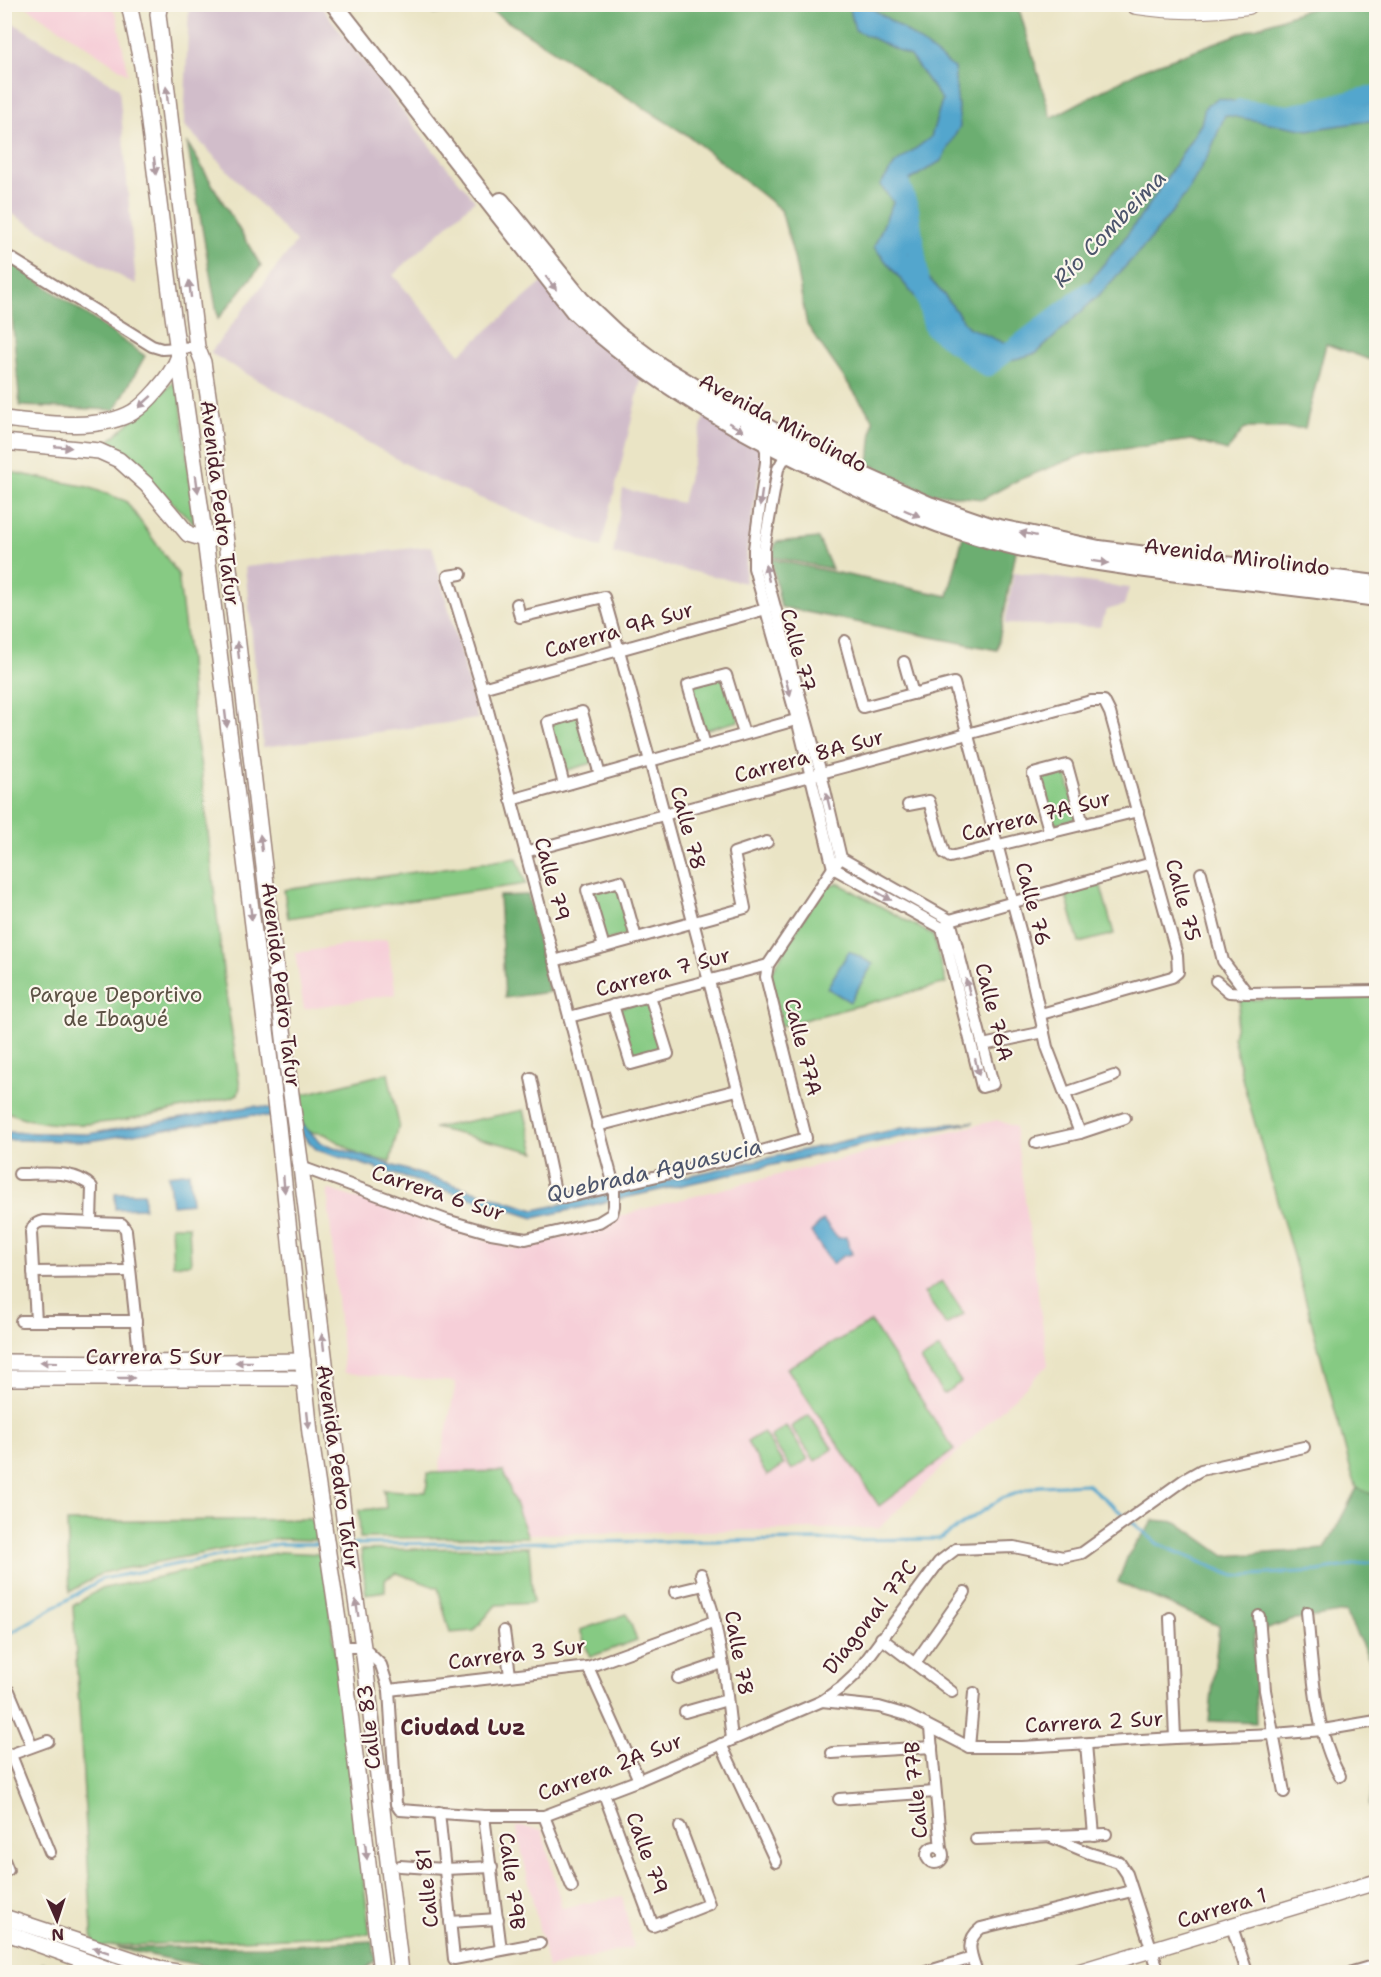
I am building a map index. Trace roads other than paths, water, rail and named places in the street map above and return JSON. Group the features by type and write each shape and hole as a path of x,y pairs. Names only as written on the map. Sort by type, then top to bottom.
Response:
{"highway":[{"path":"1136,4 1158,8 1216,8 1248,4"}],"main road":[{"name":"Avenida Pedro Tafur","path":"160,4 158,14 197,347 205,372 293,1110 345,1526 363,1647 400,1969"},
{"name":"Avenida Mirolindo","path":"334,4 574,311 611,344 686,398 791,456 915,515 984,538 1087,560 1377,598"},
{"name":"Avenida Mirolindo","path":"342,4 581,300 617,334 660,366 721,403 822,457 929,505 990,526 1099,549 1377,584"},
{"name":"Avenida Pedro Tafur","path":"131,6 142,66 205,539 278,1126 310,1433 342,1647 378,1971"},
{"path":"4,418 51,424 84,424 123,417 135,411 172,372 179,352"},
{"path":"4,442 99,451 119,460 147,485 188,534 205,539 225,538"},
{"name":"Carrera 5 Sur","path":"4,1362 303,1361"},
{"name":"Carrera 5 Sur","path":"4,1378 304,1379"},
{"name":"Carrera 1","path":"1078,1972 1375,1886"},
{"path":"4,1917 75,1942 177,1972"},
{"path":"4,1932 116,1972"},
{"path":"378,1971 400,1969"}],"street":[{"path":"4,254 152,346 179,352 197,347"},
{"name":"Calle 77","path":"762,441 766,450 766,462 754,549 754,568 767,602 802,718 841,858"},
{"name":"Calle 77","path":"767,602 764,548 778,469 783,460 791,456"},
{"name":"Calle 79","path":"461,573 448,576 482,688 614,1189"},
{"name":"Calle 78","path":"517,604 520,617 604,597 755,1153"},
{"name":"Carerra 9A Sur","path":"482,688 620,650 767,602"},
{"name":"Carrera 8A Sur","path":"844,641 863,707 954,683"},
{"path":"904,662 913,694"},
{"path":"705,745 688,685 726,675 744,734"},
{"name":"Calle 76","path":"954,683 1041,1014 1047,1047 1080,1133"},
{"name":"Carrera 8A Sur","path":"525,852 1091,700 1104,701"},
{"name":"Calle 75","path":"1041,1014 1172,977 1178,972 1177,956 1138,811 1110,713 1104,701"},
{"path":"564,785 548,722 582,712 600,775"},
{"name":"Carrera 8A Sur","path":"511,800 802,718"},
{"path":"1050,833 1033,774 1067,765 1083,824"},
{"name":"Calle 77","path":"816,774 832,868"},
{"name":"Carrera 7A Sur","path":"908,806 929,801 944,854 950,857 1138,811"},
{"path":"554,961 745,909 734,853 767,842"},
{"path":"768,965 841,858 946,924"},
{"path":"832,868 946,924 1011,902 1152,863"},
{"path":"1201,873 1223,961 1248,993"},
{"path":"604,947 587,890 620,882 636,938"},
{"name":"Calle 76A","path":"946,924 973,1025 982,1087 993,1084 983,1045 973,1025"},
{"name":"Carrera 7 Sur","path":"569,1017 768,965"},
{"name":"Calle 77A","path":"755,1153 806,1138 766,977 768,965"},
{"path":"1216,981 1229,992 1377,991"},
{"path":"613,1005 631,1064 668,1054 650,996"},
{"path":"983,1045 1044,1032"},
{"path":"1065,1093 1114,1076"},
{"path":"531,1078 556,1196 564,1197 614,1189 755,1153"},
{"path":"597,1126 737,1089"},
{"path":"1036,1143 1080,1133 1125,1118"},
{"name":"Carrera 6 Sur","path":"301,1167 447,1220 491,1233 526,1239 599,1222 612,1214 614,1189"},
{"path":"19,1174 61,1174 86,1181 92,1187 91,1222"},
{"path":"36,1321 31,1233 36,1223 44,1221 122,1224 126,1230 140,1363"},
{"path":"33,1272 130,1271"},
{"path":"21,1321 136,1322"},
{"name":"Diagonal 77C","path":"822,1701 843,1687 855,1675 939,1562 956,1549 1014,1547 1063,1557 1073,1556 1082,1553 1139,1511 1201,1470 1304,1447"},
{"name":"Calle 78","path":"675,1592 703,1580 715,1621 732,1739"},
{"path":"915,1663 965,1592"},
{"path":"1307,1612 1316,1694 1323,1730 1328,1752 1340,1776"},
{"path":"1259,1616 1265,1690 1284,1792"},
{"path":"1170,1618 1175,1738"},
{"name":"Carrera 3 Sur","path":"389,1690 588,1667 715,1621"},
{"path":"504,1631 510,1675"},
{"path":"881,1638 952,1692"},
{"path":"342,1647 363,1647"},
{"name":"Calle 83","path":"363,1647 381,1665 389,1690 396,1804 400,1810"},
{"path":"678,1678 722,1663"},
{"path":"588,1667 639,1780"},
{"path":"9,1691 32,1746"},
{"path":"969,1748 974,1693"},
{"path":"685,1712 727,1700"},
{"name":"Carrera 2 Sur","path":"822,1701 879,1707 907,1715 969,1748 1274,1734 1323,1730 1377,1721"},
{"name":"Carrera 2A Sur","path":"400,1810 484,1816 544,1816 639,1780 822,1701"},
{"name":"Calle 77B","path":"930,1728 941,1849 944,1854 943,1859 932,1868"},
{"path":"48,1741 8,1756 50,1852"},
{"path":"721,1744 776,1862"},
{"path":"1086,1744 1094,1835"},
{"path":"832,1753 932,1747"},
{"path":"839,1799 935,1792"},
{"name":"Calle 79","path":"604,1794 653,1926 709,1904 680,1827"},
{"name":"Calle 81","path":"439,1812 454,1959 501,1950"},
{"name":"Calle 79B","path":"484,1816 501,1950"},
{"path":"544,1816 572,1887"},
{"path":"976,1839 1106,1834"},
{"path":"1051,1837 1089,1853 1119,1862 1127,1874 1159,1972"},
{"path":"400,1866 444,1869 492,1867"},
{"path":"977,1972 970,1942 973,1934 981,1928 1132,1891"},
{"path":"450,1922 498,1919"},
{"path":"1232,1927 1246,1972"},
{"path":"501,1950 540,1943"},
{"path":"926,1972 972,1958"},
{"path":"1352,1972 1377,1965"}],"water":[{"path":"849,5 867,5 902,28 954,68 960,126 941,161 905,183 908,255 945,296 968,327 1008,345 1055,322 1118,247 1149,205 1201,124 1205,107 1218,98 1243,103 1275,116 1325,97 1358,106 1376,103 1376,120 1308,130 1225,115 1209,154 1186,194 1148,242 1100,294 1037,353 998,364 947,349 916,298 874,247 893,202 880,185 895,164 931,137 942,100 910,56 855,30"},
{"path":"849,951 873,964 850,1002 827,988"},
{"name":"Quebrada Aguasucia","path":"254,1106 289,1111 321,1143 535,1210 902,1128 974,1122 534,1218 317,1150 287,1119 254,1115 89,1141 5,1140 5,1132 88,1134"},
{"path":"189,1172 192,1203 172,1205 168,1175"},
{"path":"115,1193 144,1193 144,1208 115,1209"},
{"path":"823,1220 838,1238 846,1237 852,1254 843,1256 832,1264 811,1232"}],"waterway":[{"name":"Río Combeima","path":"1240,108 1288,114 1376,94"},
{"name":"Río Combeima","path":"901,174 898,176 910,209 921,284 933,328 987,368 1088,291"},
{"path":"351,1544 940,1539 1002,1498 1039,1486 1087,1484 1158,1544 1234,1576 1318,1571 1376,1561"},
{"path":"4,1637 102,1579 279,1544 321,1544"}],"district":[{"name":"Ciudad Luz","path":"463,1727"}],"park label":[{"name":"Parque Deportivo de Ibagué","path":"116,1007"}]}
